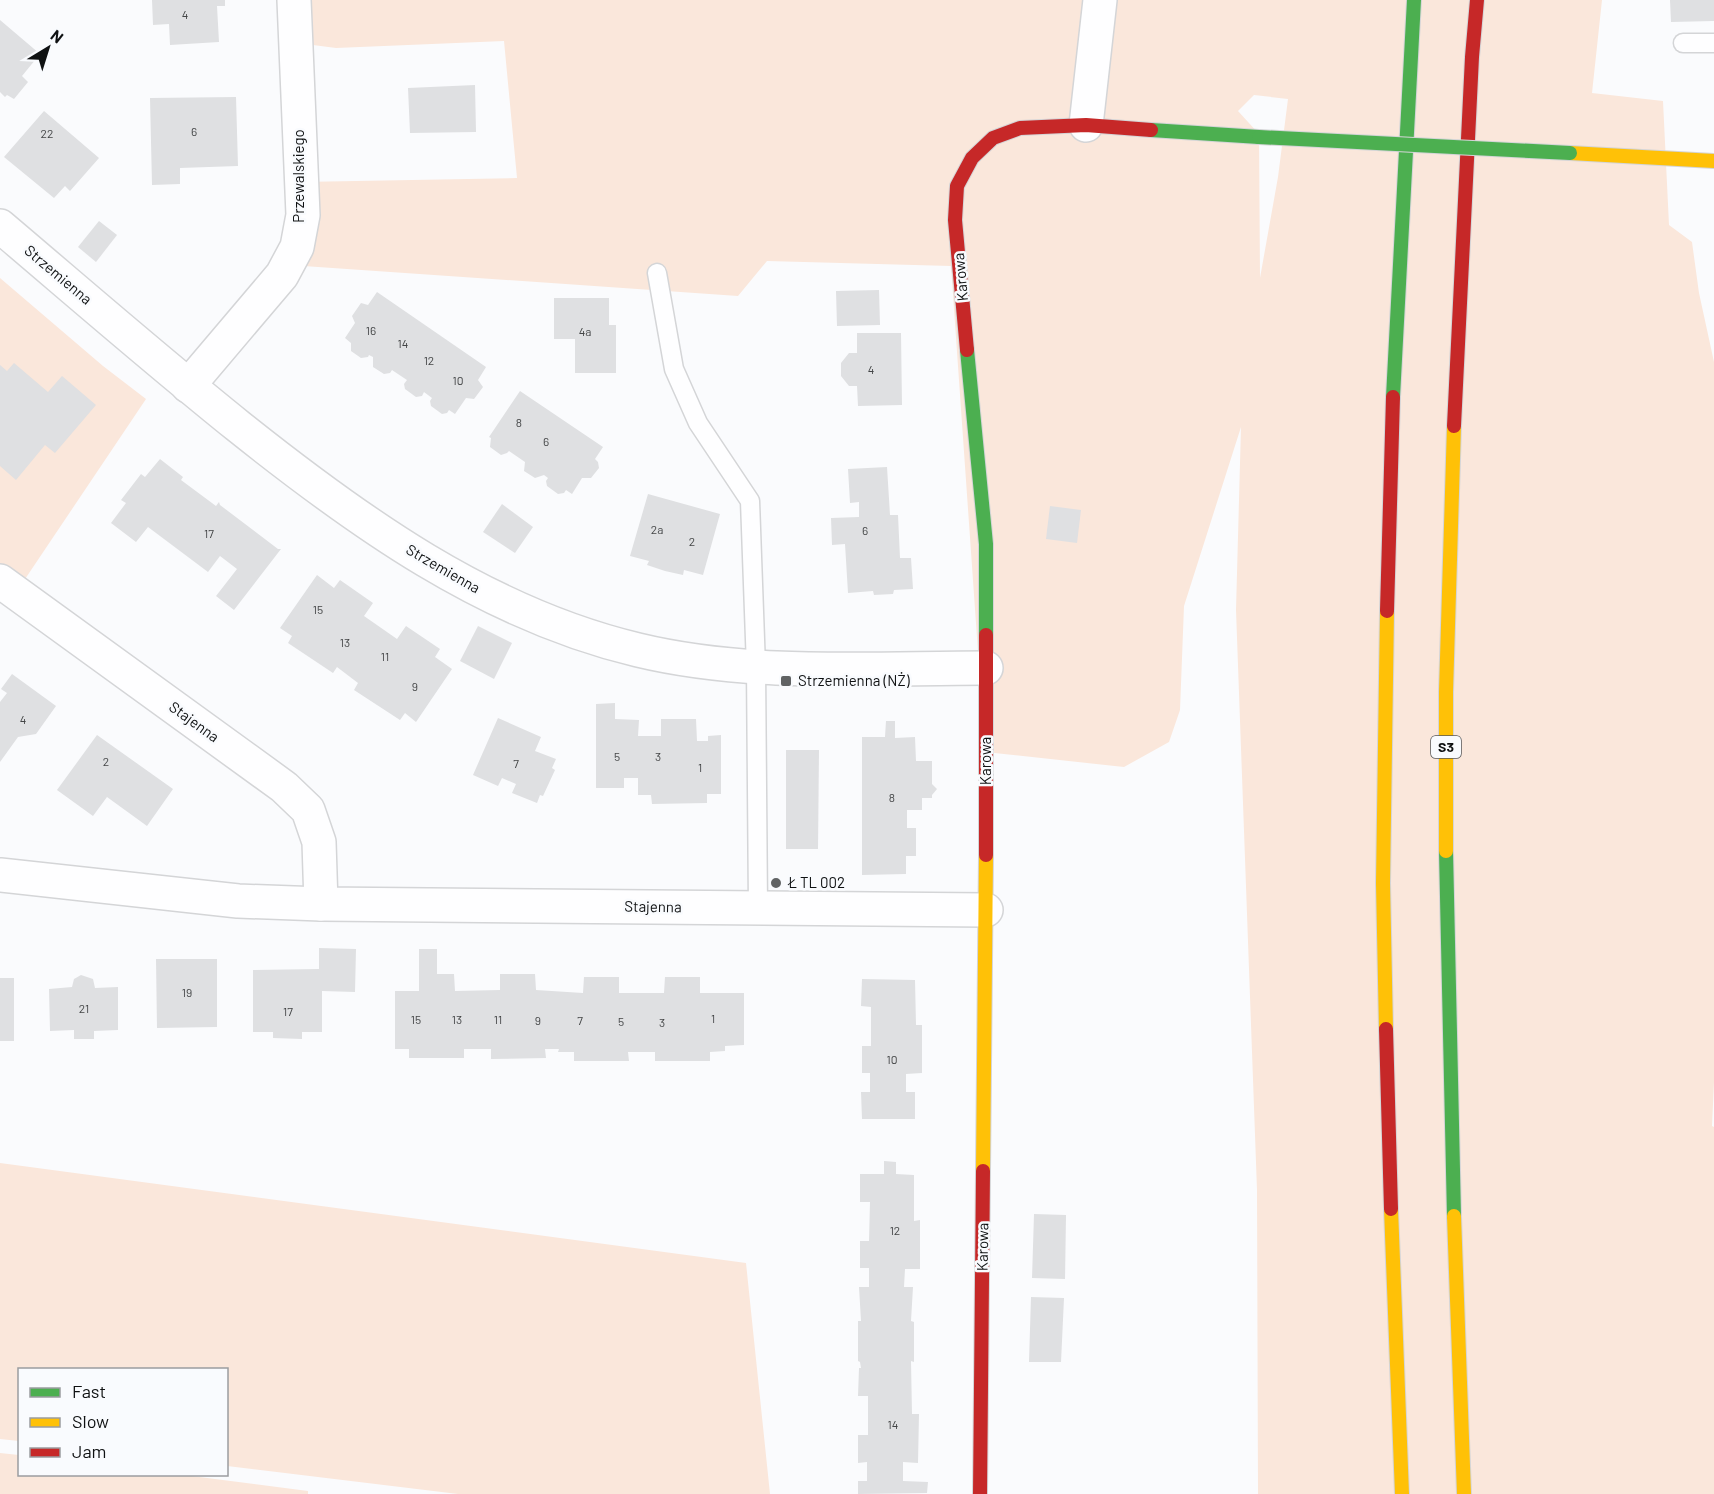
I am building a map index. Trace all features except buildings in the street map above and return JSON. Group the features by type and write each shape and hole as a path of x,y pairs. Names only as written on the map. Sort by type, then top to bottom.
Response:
{"main road":[{"path":"1402,1494 1388,1145 1383,883 1390,443 1414,0"},
{"name":"S3","path":"1464,1494 1451,1151 1446,692 1452,449 1472,57 1477,0"},
{"name":"Karowa","path":"980,1494 986,910 986,544 955,220 957,186 972,158 993,138 1020,128 1086,125 1259,137 1714,161"}],"street":[{"name":"Przewalskiego","path":"188,386 282,275 297,247 303,215 294,0"},
{"path":"1086,125 1100,0"},
{"name":"Strzemienna","path":"0,226 188,386 312,485 447,573 515,609 584,635 638,650 693,660 756,667 986,668"},
{"name":"Stajenna","path":"0,581 284,787 308,810 319,842 321,904"},
{"name":"Stajenna","path":"0,875 238,901 321,904 986,910"}],"lane":[{"path":"1683,43 1714,43"},
{"path":"657,273 674,369 698,423 750,501 756,667 758,908"}],"shaded area":[{"path":"288,0 1602,0 1592,93 1663,101 1669,225 1692,242 1699,293 1714,362 1714,1082 1712,1126 1714,1127 1714,1494 1258,1494 1257,1190 1236,610 1241,427 1184,606 1180,710 1169,742 1124,767 985,752 951,266 767,261 738,296 289,265 300,182 517,178 504,41 336,48 290,42","holes":["1254,95 1288,99 1278,177 1260,278 1259,134 1238,111"]},
{"path":"0,278 103,366 146,399 17,591 0,580"},
{"path":"0,1163 746,1263 770,1494 458,1494 228,1466 228,1368 18,1368 18,1441 0,1439"},
{"path":"0,1453 18,1455 18,1476 192,1476 308,1491 308,1494 0,1494"}],"traffic: fast":[{"path":"1393,397 1414,0"},
{"path":"1151,130 1259,137"},
{"path":"1259,137 1570,153"},
{"path":"967,350 986,544 986,635"},
{"path":"1446,851 1454,1216"}],"traffic: slow":[{"path":"1570,153 1714,161"},
{"path":"1446,851 1446,692 1454,426"},
{"path":"1386,1029 1383,883 1387,611"},
{"path":"983,1171 986,855"},
{"path":"1391,1209 1402,1494"},
{"path":"1454,1216 1464,1494"}],"traffic: jam":[{"path":"1454,426 1472,57 1477,0"},
{"path":"967,350 955,220 957,186 972,158 993,138 1020,128 1086,125 1151,130"},
{"path":"1387,611 1393,397"},
{"path":"986,635 986,855"},
{"path":"1386,1029 1391,1209"},
{"path":"980,1494 983,1171"}],"place":[{"name":"Strzemienna (NŻ)","path":"786,681"},
{"name":"Ł TL 002","path":"776,883"}]}
